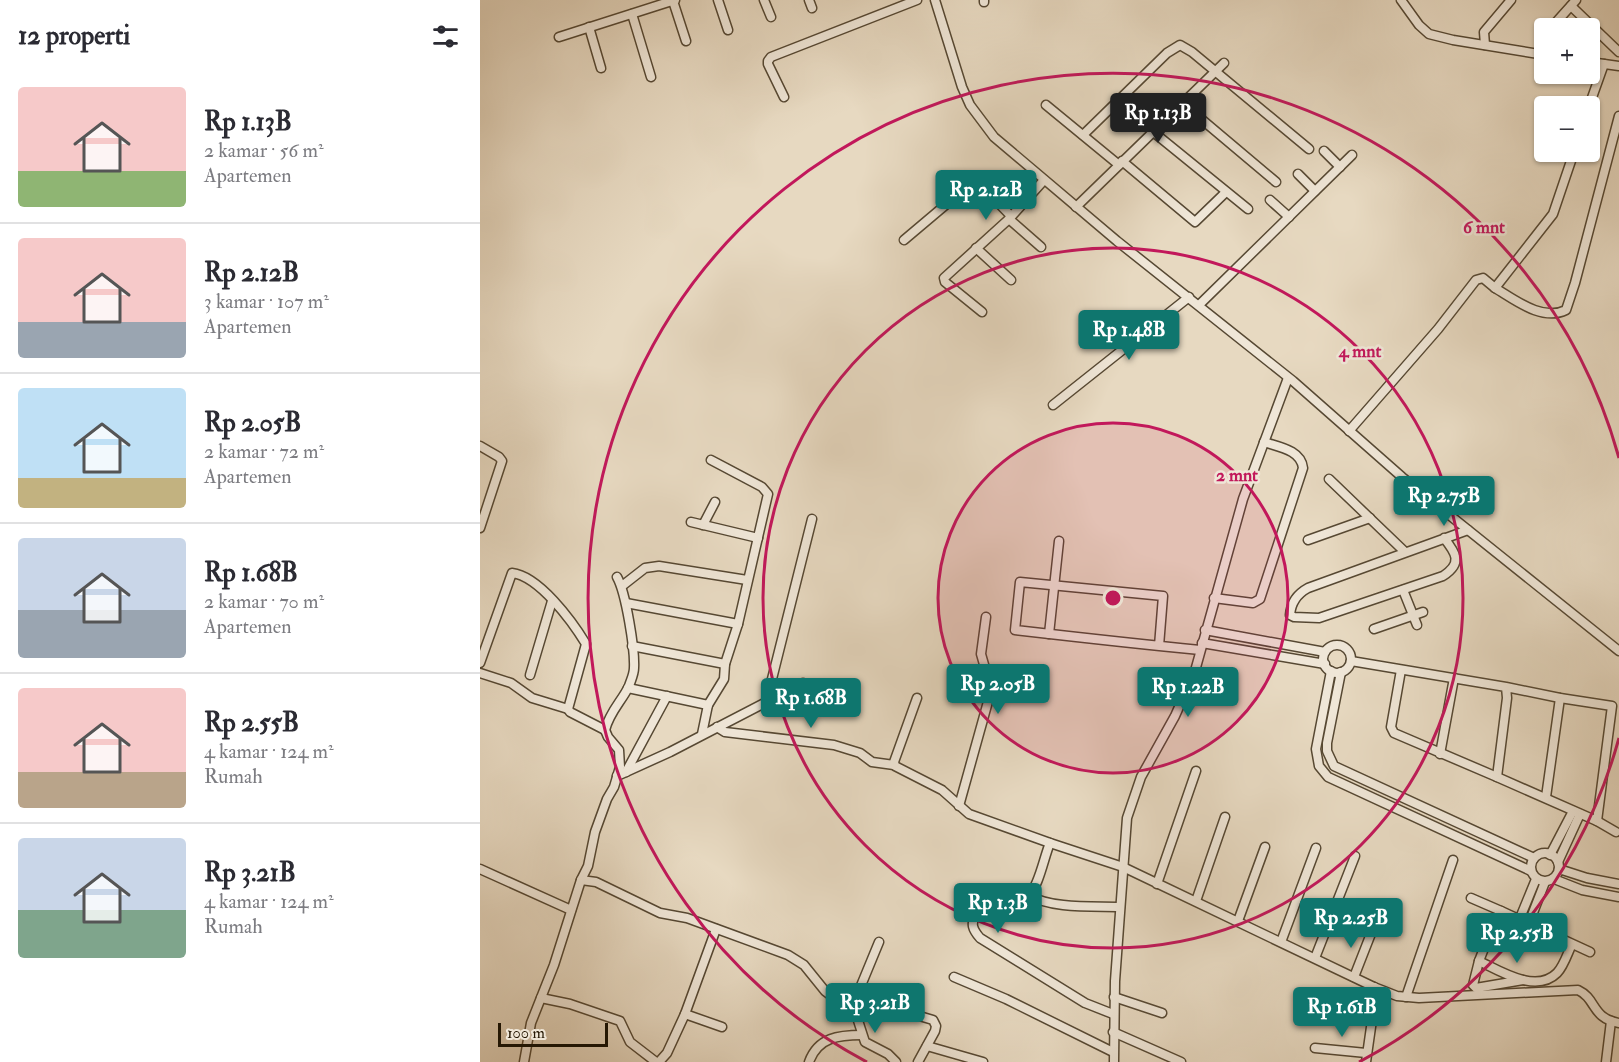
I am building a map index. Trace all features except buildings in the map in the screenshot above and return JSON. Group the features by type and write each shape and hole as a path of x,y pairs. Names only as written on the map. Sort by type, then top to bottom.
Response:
{"street":[{"path":"559,36 674,0 686,41"},
{"path":"718,0 728,30"},
{"path":"764,0 771,17"},
{"path":"784,97 768,64 770,58 917,0"},
{"path":"935,0 962,87 970,105 994,136 1117,242 1199,305 1468,530 1619,651"},
{"path":"1401,0 1425,32 1453,40 1534,53"},
{"path":"1485,45 1484,32 1511,0"},
{"path":"1560,18 1573,3 1619,52"},
{"path":"632,14 651,76"},
{"path":"589,27 601,68"},
{"path":"1083,135 1175,46 1182,45 1309,149"},
{"path":"1076,207 1181,102 1224,63"},
{"path":"1600,63 1619,66"},
{"path":"1593,96 1604,64"},
{"path":"1181,102 1276,182"},
{"path":"1046,105 1195,222 1226,192"},
{"path":"1349,431 1438,329 1476,280 1483,278 1495,288 1532,310 1555,313 1566,310 1619,116"},
{"path":"1152,131 1248,209"},
{"path":"1324,151 1340,167"},
{"path":"1199,305 1352,155"},
{"path":"1495,288 1553,214 1571,162"},
{"path":"1298,174 1315,191"},
{"path":"982,312 945,282 944,278 1010,217 1044,180"},
{"path":"904,240 968,186 975,183 981,185 1041,247"},
{"path":"1270,200 1289,217"},
{"path":"976,248 1011,280"},
{"path":"1053,405 1189,297"},
{"path":"1114,1062 1113,1014 1127,818 1141,777 1175,716 1188,687 1243,499 1288,378"},
{"path":"1214,598 1253,603 1260,599 1303,468 1299,455 1264,442"},
{"path":"480,446 502,461 480,528"},
{"path":"702,734 708,705 724,679 725,664 738,624 768,494 762,488 711,460"},
{"path":"1329,479 1405,552"},
{"path":"703,525 715,502"},
{"path":"1308,540 1370,518"},
{"path":"766,703 812,519"},
{"path":"691,522 758,537"},
{"path":"1444,538 1456,553 1449,573 1319,618 1294,617 1289,614 1294,600 1308,588 1405,552 1444,538 1468,530"},
{"path":"1050,634 1059,541"},
{"path":"622,586 645,568 659,566 747,580"},
{"path":"480,663 512,573 521,574 532,580 552,601 571,622 586,644 568,709"},
{"path":"605,730 615,705 628,688 634,671 626,603 617,577"},
{"path":"1159,646 1163,596 1020,582 1015,630 1159,646 1201,647 1273,655 1325,664 1331,671 1341,672 1351,661 1349,652 1342,646 1333,646 1325,652 1205,630"},
{"path":"1403,590 1415,621"},
{"path":"530,675 552,601"},
{"path":"626,603 738,624"},
{"path":"1374,629 1415,621 1423,612"},
{"path":"959,806 989,698 987,675 981,654 986,617"},
{"path":"1273,655 1274,643"},
{"path":"632,646 725,664"},
{"path":"1325,652 1325,664"},
{"path":"1351,661 1615,707 1597,821"},
{"path":"1401,670 1392,730 1394,733 1546,797 1616,832"},
{"path":"1331,671 1316,753 1319,766 1328,777 1541,878 1582,890 1619,897"},
{"path":"1341,672 1327,751 1334,766 1534,858"},
{"path":"480,673 511,683 532,698 568,709 605,730 621,755 614,788 607,799 595,832 588,866 581,880 531,1023 524,1062"},
{"path":"1151,675 1188,687"},
{"path":"1440,754 1454,678"},
{"path":"617,776 803,683"},
{"path":"1497,777 1507,699 1506,687"},
{"path":"628,688 708,705"},
{"path":"626,772 667,696"},
{"path":"1546,797 1560,698"},
{"path":"894,765 917,699"},
{"path":"1322,718 1332,720"},
{"path":"717,727 725,732 834,745 860,753 872,762 894,765 942,790 969,814 1123,867 1374,987 1406,997 1434,998 1578,990 1588,998 1596,1011 1615,1022 1606,1062"},
{"path":"1157,884 1196,771"},
{"path":"1550,855 1577,812"},
{"path":"1520,918 1541,878 1558,865 1577,812"},
{"path":"1196,901 1225,817"},
{"path":"1050,843 1038,879 1029,895 1020,898 993,899 983,903 975,915 973,930 980,939 1085,1003 1113,1014"},
{"path":"1238,921 1265,847"},
{"path":"1281,942 1316,848"},
{"path":"1541,878 1531,864 1540,854 1550,855 1558,865 1587,878 1619,884"},
{"path":"1315,958 1356,856"},
{"path":"1406,997 1453,860"},
{"path":"480,869 572,910"},
{"path":"1529,923 1541,878"},
{"path":"581,880 596,882 660,913 687,918 788,955 804,965 828,994 853,1005 872,1010 906,1012 933,1020 936,1026 935,1031 918,1062"},
{"path":"1029,895 1048,902 1120,907"},
{"path":"1471,898 1520,918 1590,952"},
{"path":"1501,911 1494,922 1479,961 1473,985 1476,987 1550,978 1558,972 1572,944"},
{"path":"541,998 570,1004 620,1021 630,1042 658,1062 667,1053 685,1014 716,929"},
{"path":"1354,977 1372,931"},
{"path":"879,942 853,1005 861,1025 862,1035 870,1046 888,1054 896,1062"},
{"path":"1479,961 1523,980"},
{"path":"954,977 1005,999 1113,1052"},
{"path":"1315,1048 1366,1058 1373,1012 1374,987"},
{"path":"1114,997 1162,1013"},
{"path":"1320,1004 1373,1012"},
{"path":"685,1014 722,1027"},
{"path":"1113,1032 1181,1062"},
{"path":"809,1062 817,1047 828,1039 841,1035 862,1035"},
{"path":"927,1046 983,1062"}]}
